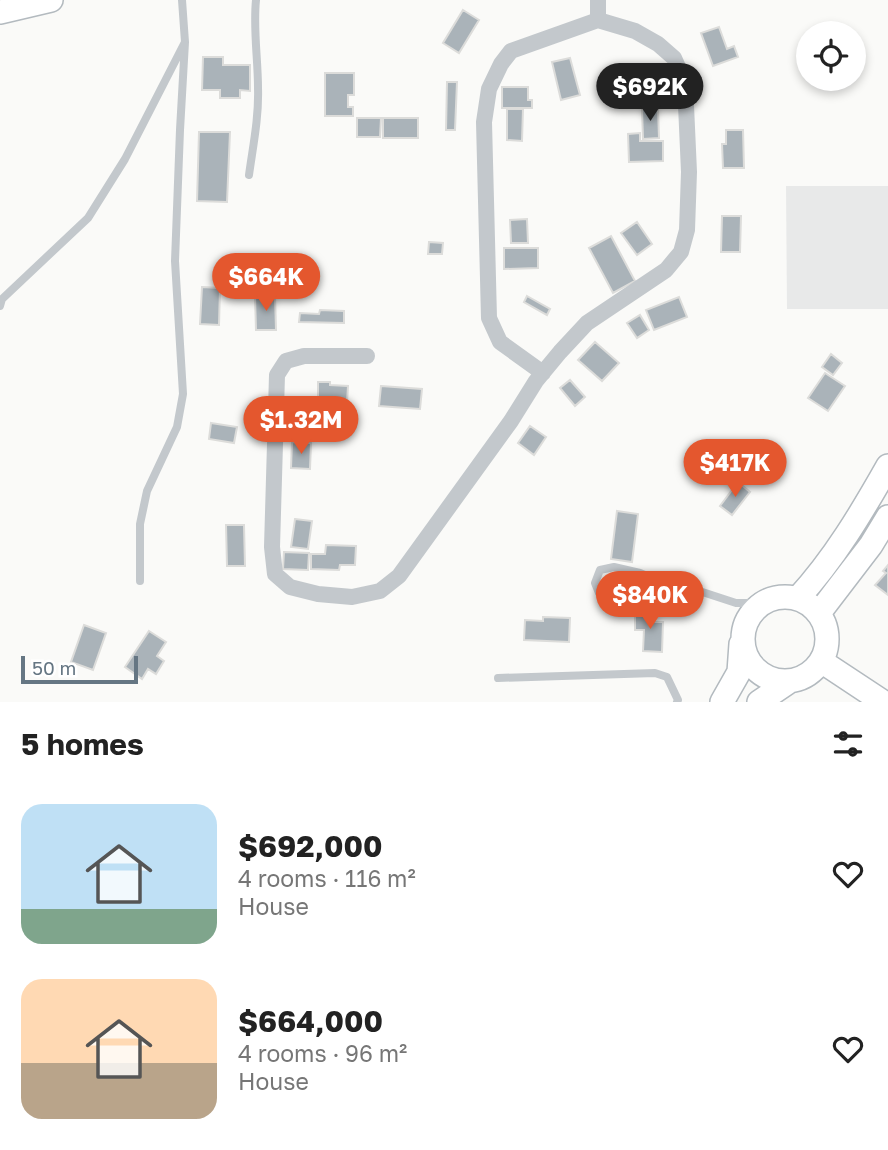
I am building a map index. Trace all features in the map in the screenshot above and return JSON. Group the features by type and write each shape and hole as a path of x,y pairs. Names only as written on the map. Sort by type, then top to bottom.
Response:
{"main road":[{"path":"0,12 51,0"},
{"path":"798,598 846,536 888,466"},
{"path":"819,613 871,545 888,517"},
{"path":"722,702 739,672 742,641 744,624 752,610 765,600 781,596 798,598 809,604 819,613 825,624 827,637 821,662 802,678 790,681 772,680 757,671 746,658 742,641"},
{"path":"821,662 883,702"},
{"path":"760,702 790,681"}],"street":[{"path":"597,20 598,0"},
{"path":"367,356 304,355 286,362 277,375 272,547 275,574 290,587 318,594 352,597 380,591 399,576 511,421 536,381 560,352 586,323 666,270 681,252 687,230 690,172 685,83 674,58 658,44 635,31 597,20 511,51 501,64 489,89 484,122 489,318 500,342 542,373"}],"lane":[{"path":"140,581 140,524 147,491 177,426 183,394 175,261 185,42 182,0"},
{"path":"249,175 257,121 256,0"},
{"path":"0,306 2,299 88,218 125,159 185,42"},
{"path":"664,583 643,590 608,593 599,593 595,583 600,570 614,567 736,603 762,603"},
{"path":"498,678 655,673 667,677 677,702"}],"shaded area":[{"path":"786,186 888,186 888,309 787,309"}],"building":[{"path":"463,10 479,20 459,53 443,43"},
{"path":"719,27 727,49 734,46 738,57 713,66 701,33"},
{"path":"203,57 223,57 223,65 250,65 250,91 240,90 240,98 220,98 220,90 202,90"},
{"path":"570,58 580,95 561,100 552,62"},
{"path":"325,73 354,73 354,95 348,95 348,107 353,107 353,116 325,116"},
{"path":"447,82 457,82 455,130 446,130"},
{"path":"502,87 528,87 528,100 532,100 532,108 502,108"},
{"path":"658,108 659,138 643,139 642,109"},
{"path":"507,109 523,109 522,141 507,140"},
{"path":"357,118 381,118 380,137 357,137"},
{"path":"383,118 418,118 418,138 383,138"},
{"path":"726,130 743,130 744,168 723,168 722,144 726,144"},
{"path":"199,132 230,132 227,202 197,201"},
{"path":"640,133 640,141 663,141 663,161 629,162 628,134"},
{"path":"722,216 741,216 740,252 721,252"},
{"path":"527,219 528,243 511,243 510,220"},
{"path":"637,222 652,244 637,255 621,233"},
{"path":"611,236 635,281 613,293 589,248"},
{"path":"429,242 443,243 442,254 428,254"},
{"path":"504,248 538,248 538,268 504,269"},
{"path":"202,287 220,288 219,325 200,324"},
{"path":"275,295 276,330 256,330 255,296"},
{"path":"527,296 550,309 547,315 524,302"},
{"path":"679,297 687,317 654,330 646,310"},
{"path":"320,310 344,311 344,323 299,322 300,313 319,314"},
{"path":"640,315 649,330 637,338 627,323"},
{"path":"595,342 619,363 602,381 578,360"},
{"path":"831,354 842,363 833,375 822,367"},
{"path":"825,373 845,386 828,411 808,398"},
{"path":"570,380 585,397 575,406 560,388"},
{"path":"318,382 348,386 347,403 318,402"},
{"path":"381,386 422,389 420,409 379,406"},
{"path":"211,423 237,427 234,443 209,439"},
{"path":"530,426 546,437 534,455 518,443"},
{"path":"292,442 311,443 310,469 291,468"},
{"path":"738,482 750,492 732,515 720,506"},
{"path":"617,511 638,514 632,562 611,559"},
{"path":"295,519 312,521 308,549 291,547"},
{"path":"226,525 244,525 245,566 227,566"},
{"path":"326,545 356,546 355,565 340,565 339,570 311,569 311,554 325,554"},
{"path":"284,552 309,553 308,570 283,569"},
{"path":"888,565 888,595 875,585 886,573 883,571"},
{"path":"635,612 655,612 654,622 663,622 662,652 643,651 644,630 635,630"},
{"path":"543,617 570,618 569,642 524,640 525,620 543,621"},
{"path":"84,625 106,633 93,670 71,662"},
{"path":"149,631 166,642 157,656 164,661 156,674 148,669 142,679 125,667"}]}
